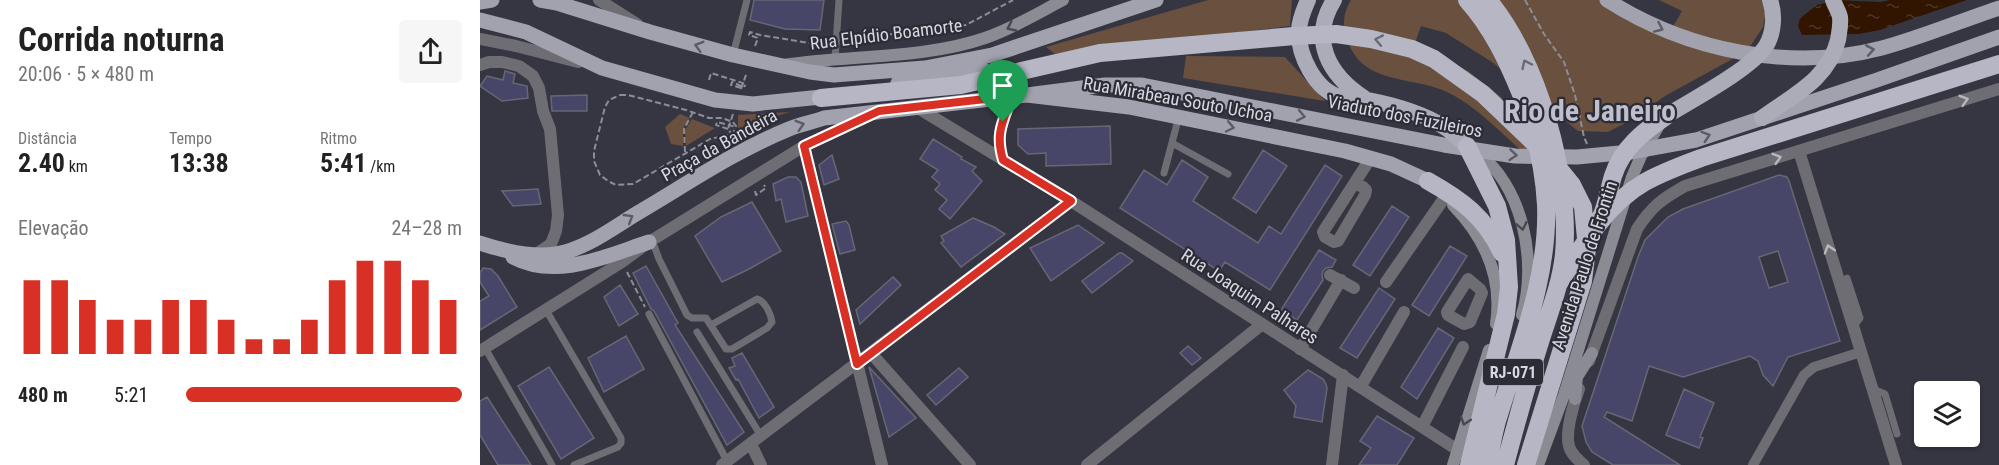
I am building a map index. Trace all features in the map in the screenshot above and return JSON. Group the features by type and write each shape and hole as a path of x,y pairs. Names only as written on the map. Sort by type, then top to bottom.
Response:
{"highway":[{"path":"1308,0 1299,30 1302,52 1307,66 1316,79 1329,92 1341,98 1366,99 1404,109 1447,129 1467,146 1497,206 1506,240 1509,287 1478,464"},
{"path":"1334,0 1325,19 1323,37 1325,53 1333,70 1343,82 1366,99"},
{"name":"RJ-071","path":"1467,0 1481,15 1513,75 1536,140 1543,174 1545,203 1545,233 1539,278 1497,423 1478,464"},
{"name":"RJ-071","path":"1488,0 1511,34 1544,109 1558,170 1564,234 1564,255 1558,285 1504,465"},
{"path":"1586,255 1603,213 1614,173 1626,149 1644,131 1739,70 1766,46 1771,34 1773,19 1770,0"},
{"path":"1762,118 1815,80 1827,68 1834,54 1840,28 1840,16 1833,0"},
{"path":"821,98 961,85 1100,53 1193,43 1336,34 1388,42 1434,59 1483,94 1551,159 1565,174 1583,207 1586,255 1583,281 1525,465"},
{"path":"1558,285 1602,218 1643,183 1666,171 1712,154 1994,66"},
{"path":"1525,465 1558,322 1558,215 1551,159"},
{"path":"1428,181 1452,194 1479,216 1491,232 1508,266"}],"main road":[{"path":"480,2 492,0"},
{"path":"540,0 557,3 733,56 810,72 845,75 926,68 992,55 1156,0"},
{"name":"Rua Elpídio Boamorte","path":"776,66 835,53 926,51 966,43 1003,31 1063,0"},
{"path":"1607,0 1683,38 1709,46 1771,57 1810,57 1881,48 1999,8"},
{"name":"Praça da Bandeira","path":"480,20 526,32 602,68 685,92 740,96 769,103 821,98 958,74 993,63 1012,49"},
{"name":"Viaduto dos Fuzileiros","path":"1020,96 1122,84 1182,92 1444,145 1515,156 1577,157 1630,152 1696,140 1999,37"},
{"name":"Rua Mirabeau Souto Uchoa","path":"879,111 1020,96 1129,107 1345,151 1391,164 1428,181"},
{"name":"Praça da Bandeira","path":"499,250 554,255 578,247 768,138 824,118 879,111"},
{"name":"Avenida Paulo de Frontin","path":"1538,465 1570,397 1578,348 1632,177 1654,132 1666,116"},
{"path":"1467,146 1489,161 1503,178 1520,216 1528,252 1524,310 1478,464"},
{"path":"1428,181 1465,218 1477,234 1491,263 1497,310 1490,349 1453,465"},
{"path":"480,243 524,263 546,268 582,263 651,241"},
{"path":"1577,377 1578,348"},
{"path":"1570,397 1577,377 1592,352"}],"street":[{"path":"599,0 650,32"},
{"path":"480,39 602,68"},
{"path":"480,65 495,62 513,64 528,71 538,84 543,111 550,129 558,215 556,231 551,244 535,255"},
{"path":"1896,465 1798,151 1999,89"},
{"path":"1003,160 999,147 999,133 1020,96"},
{"name":"Rua Joaquim Palhares","path":"918,108 1071,201 1261,325 1361,386 1478,464"},
{"path":"482,350 804,146 879,111"},
{"path":"804,146 882,465"},
{"name":"Avenida Paulo de Frontin","path":"1570,397 1592,352 1630,245 1648,213 1663,199 1685,186 1798,151"},
{"path":"1355,183 1370,159"},
{"path":"1386,282 1445,197"},
{"path":"724,463 1071,201"},
{"path":"1300,349 1336,278 1354,288"},
{"path":"1468,279 1494,280"},
{"path":"1468,279 1482,293 1467,325 1448,315 1447,312 1468,279"},
{"path":"1460,291 1478,303"},
{"path":"1361,386 1404,312"},
{"path":"1087,465 1261,325"},
{"path":"1422,427 1463,347"},
{"path":"1753,465 1804,375 1814,367 1861,352"},
{"path":"871,353 970,465"},
{"path":"1332,465 1343,375"},
{"path":"1570,397 1569,446 1573,454 1584,465"},
{"path":"751,444 761,465"}],"lane":[{"path":"733,56 747,0"},
{"path":"835,53 839,0"},
{"path":"1164,173 1179,116"},
{"path":"1172,143 1228,174"},
{"path":"651,241 687,315 692,318 706,318 724,346 729,350 767,328 772,322 763,302 757,298 711,325"},
{"path":"1847,278 1860,318 1853,327"},
{"path":"546,310 621,438 618,447 574,465"},
{"path":"649,314 724,463"},
{"path":"697,332 761,436"},
{"path":"482,350 552,465"},
{"path":"1872,389 1885,394 1896,434"}],"path":[{"path":"758,38 749,35 750,32 835,53 868,37 966,25 1013,0"},
{"path":"1525,0 1544,34 1564,62 1588,145"},
{"path":"709,80 711,73 746,84 744,87 732,82 731,85 740,96"},
{"name":"Praça da Bandeira","path":"628,94 711,119 722,118 732,122 736,128 733,134 715,137 637,182 625,185 612,183 604,178 597,171 593,156 605,107 609,100 617,96 628,94"},
{"path":"685,154 684,129 693,112"},
{"path":"729,129 716,125 717,122 736,128"},
{"path":"622,262 649,314"}],"shaded area":[{"path":"1208,0 1292,0 1290,26 1055,54 1046,47"},
{"path":"1351,0 1599,0 1667,37 1682,11 1659,0 1764,0 1766,12 1763,27 1751,45 1736,57 1665,96 1633,119 1608,132 1578,131 1492,62 1446,33 1421,26 1414,46 1468,71 1501,97 1525,137 1528,148 1523,152 1487,119 1458,98 1433,87 1389,77 1364,65 1354,54 1344,29 1345,14"},
{"path":"1186,56 1285,57 1325,101 1183,78"},
{"path":"790,112 757,122 738,134 738,115"},
{"path":"680,114 690,118 683,129 683,146 671,144 665,127"},
{"path":"692,119 715,128 686,146 685,130"}],"water":[{"path":"1837,0 1880,2 1967,0 1880,30 1859,34 1802,35 1798,26 1800,18 1817,5"}],"building":[{"path":"754,0 824,0 820,30 785,29 750,20"},
{"path":"505,71 515,74 513,83 527,86 528,98 502,101 480,86 487,76 503,80"},
{"path":"587,95 587,111 552,111 551,96"},
{"path":"1110,126 1111,164 1046,166 1046,153 1028,154 1018,145 1018,129"},
{"path":"933,139 976,167 972,171 982,181 950,219 939,209 947,200 935,190 940,184 932,177 938,170 920,159"},
{"path":"1263,150 1287,166 1256,213 1233,198"},
{"path":"832,155 839,179 824,185 819,165"},
{"path":"1182,160 1208,177 1193,201 1258,243 1269,226 1281,234 1325,165 1342,176 1270,290 1225,262 1219,271 1120,208 1144,170 1167,185"},
{"path":"1779,175 1787,177 1840,341 1788,357 1773,386 1763,375 1758,361 1750,356 1683,377 1649,366 1632,421 1607,412 1604,417 1680,465 1613,465 1592,452 1586,442 1582,426 1645,240 1668,217 1683,209","holes":["1778,251 1788,282 1769,288 1759,257"]},
{"path":"788,177 796,177 801,182 808,216 786,222 781,199 776,201 773,184"},
{"path":"538,189 541,204 513,206 502,191"},
{"path":"752,202 781,251 722,282 695,236 721,217"},
{"path":"1392,206 1409,217 1370,276 1353,265"},
{"path":"973,218 1005,234 961,267 941,243 944,241 941,236"},
{"path":"846,221 855,250 840,254 832,224"},
{"path":"1078,225 1104,243 1051,281 1030,248"},
{"path":"1450,246 1467,256 1429,316 1412,305"},
{"path":"1319,250 1336,260 1332,267 1323,271 1323,280 1297,320 1281,310"},
{"path":"1119,253 1133,261 1092,293 1082,281"},
{"path":"646,266 678,323 675,325 744,432 727,445 633,273"},
{"path":"483,268 491,269 498,276 517,307 480,330 480,301 489,296 480,282 480,273"},
{"path":"893,277 901,285 860,324 856,310"},
{"path":"620,285 638,314 619,326 604,297"},
{"path":"1379,288 1395,299 1357,358 1340,348"},
{"path":"1438,328 1454,338 1417,399 1401,387"},
{"path":"626,336 644,369 604,392 588,358"},
{"path":"1188,346 1201,358 1192,365 1180,353"},
{"path":"742,353 774,407 759,418 738,379 736,380 729,368 735,366 732,358"},
{"path":"549,367 594,438 561,459 518,386"},
{"path":"869,367 916,418 889,437"},
{"path":"959,368 968,377 936,405 927,395"},
{"path":"1308,370 1323,379 1326,384 1322,422 1294,417 1296,406 1284,390"},
{"path":"1684,389 1714,403 1700,437 1703,438 1699,448 1666,435"},
{"path":"487,397 531,465 498,465 480,435 480,401"},
{"path":"1377,416 1414,438 1397,465 1359,465 1371,448 1360,441"}],"district":[{"name":"Rio de Janeiro","path":"1590,110"}],"route":[{"path":"1012,96 1003,122 999,133 999,147 1003,160 1071,201 857,364 804,146 879,111 1012,96"}]}
